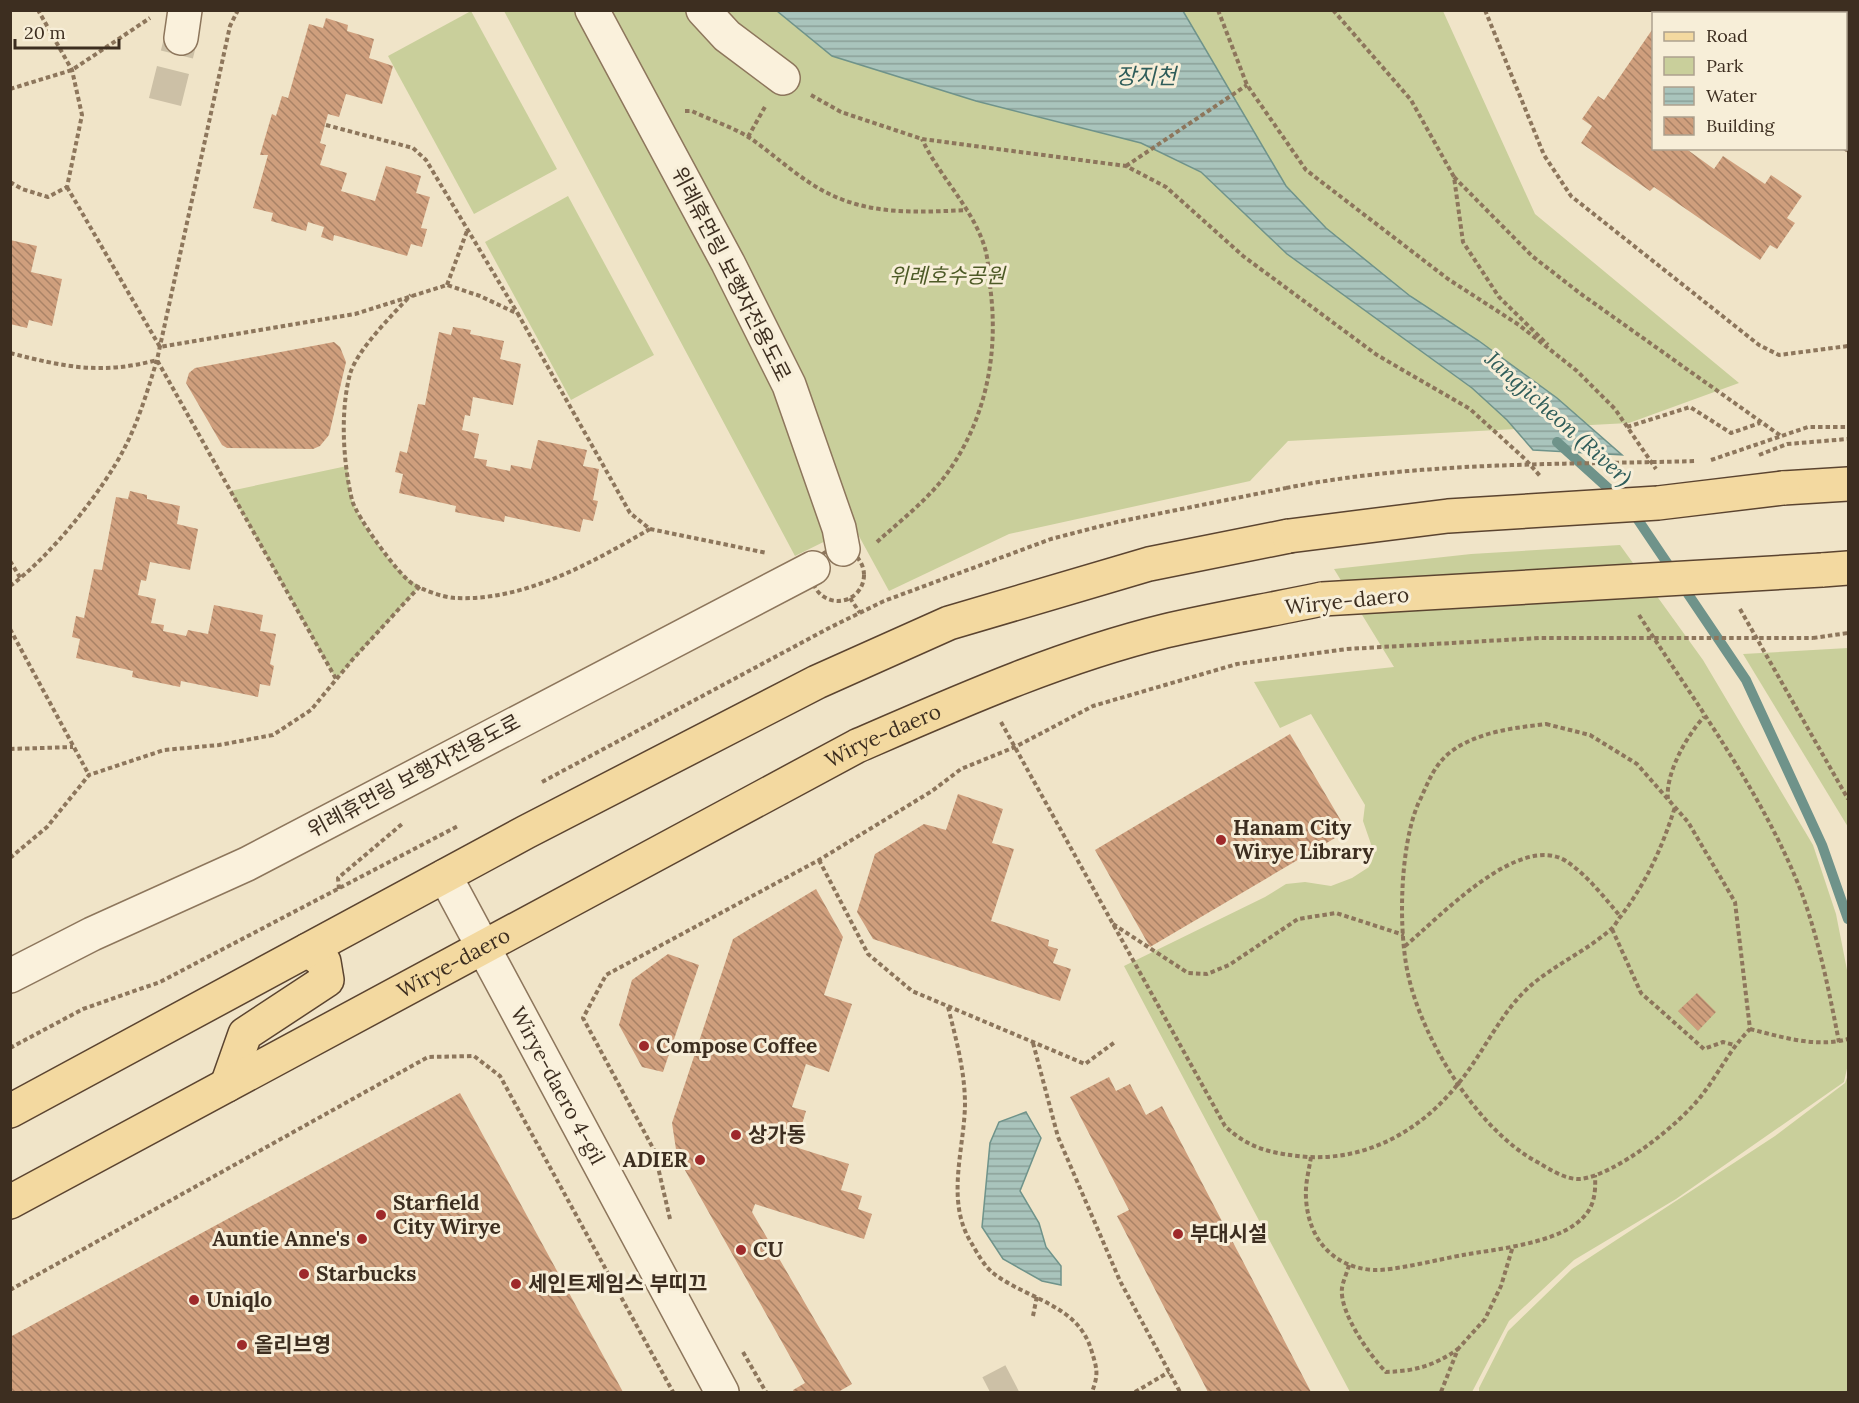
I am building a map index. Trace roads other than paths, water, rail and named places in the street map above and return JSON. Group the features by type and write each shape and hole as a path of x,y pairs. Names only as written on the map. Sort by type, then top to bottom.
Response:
{"main road":[{"path":"10,1111 445,876 807,688 949,623 1149,564 1289,536 1448,516 1658,503 1783,488 1848,484"},
{"name":"Wirye-daero","path":"10,1202 857,746 984,692 1164,631 1322,599 1835,569"},
{"path":"227,1085 245,1034 327,980 324,962 308,950"}],"street":[{"name":"위례휴먼링 보행자전용도로","path":"592,10 728,263 789,385 839,528 856,553"},
{"path":"703,10 727,36 783,78"},
{"name":"위례휴먼링 보행자전용도로","path":"10,976 92,934 247,864 813,568"},
{"name":"Wirye-daero 4-gil","path":"445,876 722,1392"}],"water":[{"name":"장지천","path":"777,11 1183,11 1286,186 1326,228 1410,296 1479,341 1557,398 1622,455 1533,450 1507,420 1472,388 1287,254 1201,172 1141,143 976,101 832,56"},
{"path":"1026,1112 1041,1138 1020,1191 1039,1223 1046,1247 1061,1266 1061,1285 1042,1281 1003,1259 982,1227 990,1143 999,1122"}],"waterway":[{"name":"Jangjicheon (River)","path":"1557,442 1619,498"},
{"name":"Jangjicheon (River)","path":"1632,511 1746,680 1822,845 1848,919"}],"tunnel":[{"path":"165,102 181,38"},
{"path":"990,1392 1013,1380"}],"place":[{"name":"Hanam City Wirye Library","path":"1221,840"},
{"name":"Compose Coffee","path":"644,1046"},
{"name":"상가동","path":"736,1135"},
{"name":"ADIER","path":"700,1160"},
{"name":"Starfield City Wirye","path":"381,1215"},
{"name":"부대시설","path":"1178,1234"},
{"name":"Auntie Anne's","path":"362,1239"},
{"name":"CU","path":"741,1250"},
{"name":"Starbucks","path":"304,1274"},
{"name":"세인트제임스 부띠끄","path":"516,1284"},
{"name":"Uniqlo","path":"194,1300"},
{"name":"올리브영","path":"242,1345"}],"park label":[{"name":"위례호수공원","path":"947,276"}]}
